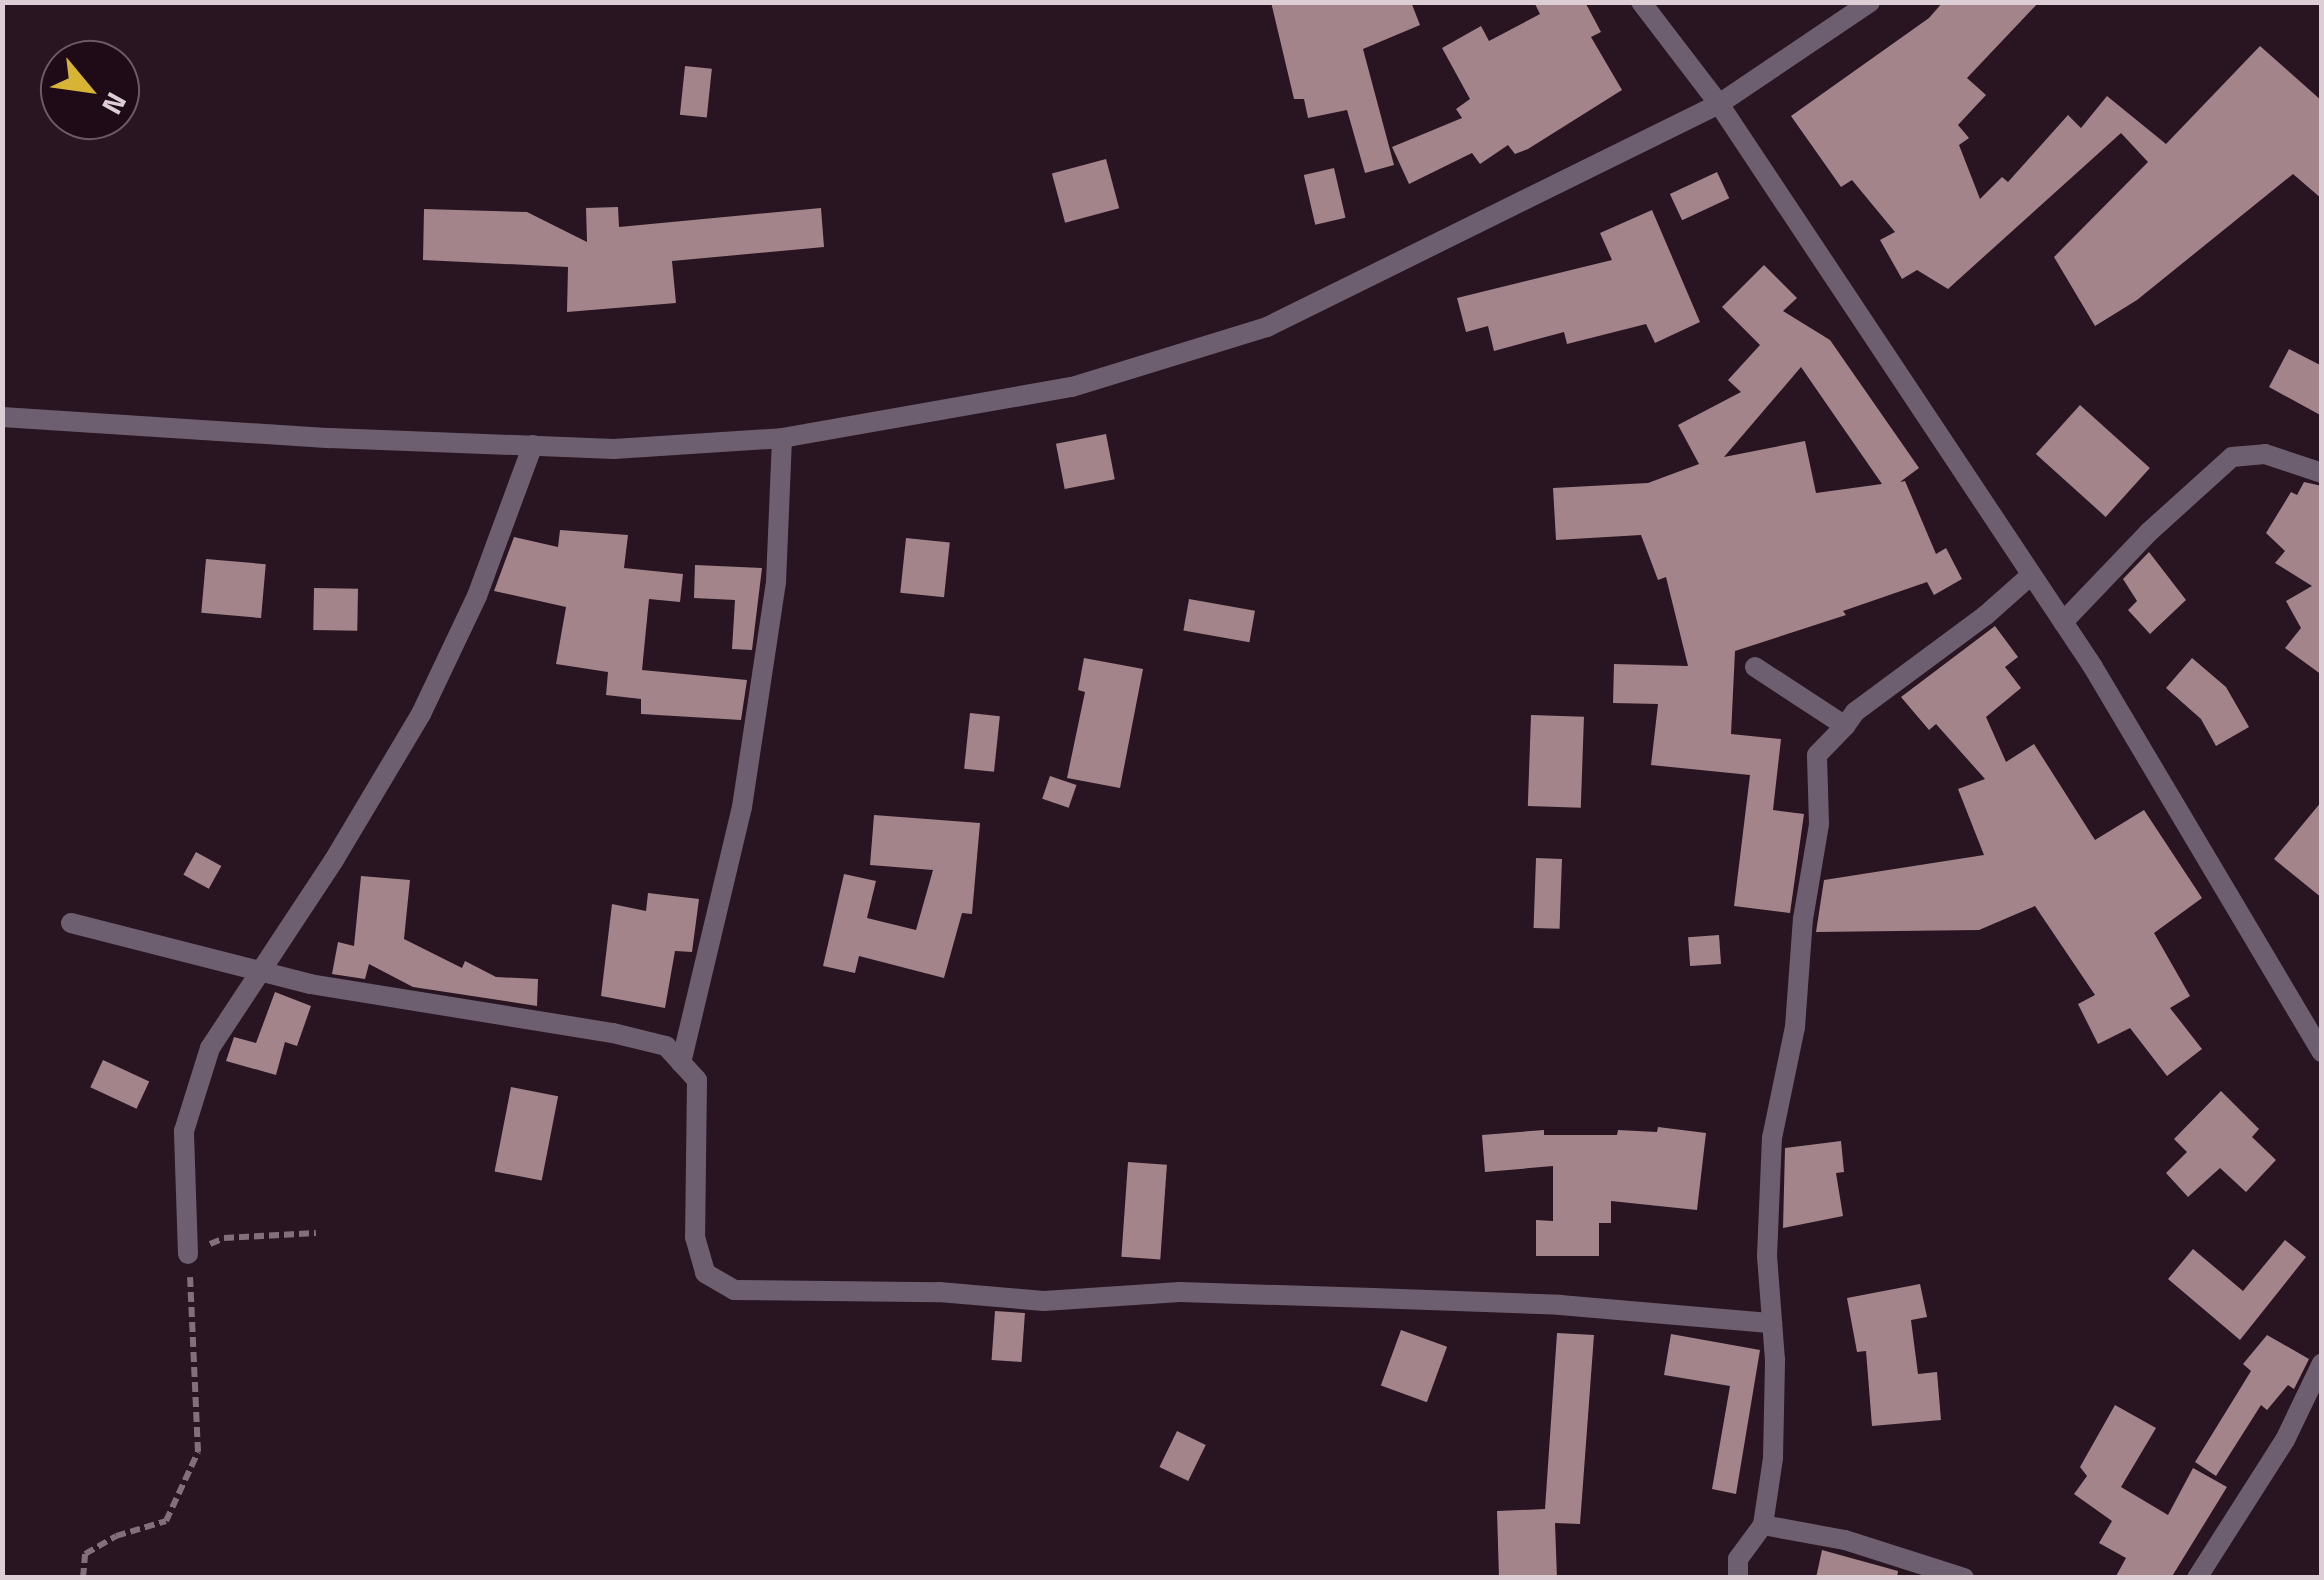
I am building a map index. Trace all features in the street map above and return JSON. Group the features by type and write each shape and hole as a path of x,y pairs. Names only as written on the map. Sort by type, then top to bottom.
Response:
{"street":[{"path":"1642,2 1719,104 2063,622 2322,1052"},
{"path":"2,417 330,438 614,449 782,438 1072,387 1267,327 1719,104 1870,2"},
{"path":"681,1063 742,808 776,582 782,438"},
{"path":"188,1254 184,1131 210,1048 262,971 420,714 477,596 533,445"},
{"path":"2063,622 2149,532 2232,457 2265,454 2322,473"},
{"path":"1738,1578 1738,1559 1763,1525 1773,1458 1772,1323 1767,1256 1772,1138 1795,1027 1803,919 1819,824 1818,755 1855,712 1986,615 2031,575"},
{"path":"1754,667 1845,726"},
{"path":"71,923 400,1002 613,1034 666,1046 697,1080 695,1236 706,1274 734,1290 939,1292 1044,1301 1180,1292 1374,1298 1560,1305 1772,1323"},
{"path":"2198,1578 2285,1440 2322,1363"},
{"path":"1763,1525 1845,1540 1964,1578"}],"path":[{"path":"83,1578 84,1554 116,1536 166,1521 198,1452 188,1254 224,1238 316,1232"}],"building":[{"path":"1271,2 1411,2 1420,25 1363,49 1394,165 1365,173 1347,110 1308,118 1304,99 1294,99"},
{"path":"1534,2 1585,2 1601,32 1591,37 1622,90 1528,149 1515,154 1508,145 1480,164 1472,153 1409,184 1392,147 1462,118 1456,109 1470,99 1442,48 1481,26 1489,41 1540,14"},
{"path":"1943,2 2039,2 1967,78 1986,95 1958,125 1969,138 1959,145 1980,199 2002,177 2008,182 2068,115 2081,128 2107,96 2166,144 2260,46 2322,101 2322,199 2293,174 2137,300 2095,326 2054,257 2148,162 2121,133 1948,289 1917,270 1902,279 1880,240 1895,232 1852,180 1841,187 1791,116 1929,18"},
{"path":"685,66 712,69 707,118 680,115"},
{"path":"1106,159 1119,208 1065,223 1052,173"},
{"path":"1334,168 1345,218 1315,225 1304,175"},
{"path":"1717,172 1729,198 1682,220 1670,194"},
{"path":"618,207 619,227 821,208 824,247 672,261 676,303 567,312 568,267 423,260 424,209 527,212 587,242 586,208"},
{"path":"1652,210 1700,322 1655,343 1646,324 1567,344 1564,332 1494,351 1488,326 1466,332 1457,298 1612,260 1600,233"},
{"path":"1764,265 1797,298 1783,311 1830,340 1919,468 1900,482 1905,481 1936,554 1946,548 1962,579 1934,595 1927,582 1843,611 1846,615 1735,651 1731,734 1781,739 1773,810 1804,814 1790,913 1734,906 1750,775 1651,765 1658,704 1613,703 1614,664 1688,666 1666,577 1658,580 1641,535 1556,540 1553,488 1648,483 1699,464 1678,425 1741,392 1728,380 1760,345 1722,307","holes":["1801,367 1882,484 1816,493 1805,441 1724,457"]},
{"path":"2289,349 2322,366 2322,416 2269,387"},
{"path":"2080,405 2150,468 2106,517 2036,454"},
{"path":"1106,434 1115,479 1065,489 1056,444"},
{"path":"2304,482 2322,486 2322,675 2285,648 2301,628 2286,601 2312,586 2275,563 2285,551 2266,533 2291,492 2297,495"},
{"path":"560,530 628,535 624,568 683,574 680,602 649,599 642,670 747,680 741,720 641,714 641,699 606,695 608,672 556,664 566,607 494,591 514,537 558,547"},
{"path":"906,538 950,543 944,597 900,593"},
{"path":"2149,552 2186,600 2150,634 2128,610 2137,601 2123,579"},
{"path":"206,559 266,564 261,618 201,613"},
{"path":"695,565 762,568 752,650 732,649 735,600 694,598"},
{"path":"314,588 358,589 357,631 313,630"},
{"path":"1189,599 1255,611 1249,642 1183,631"},
{"path":"1995,626 2018,657 2005,667 2021,688 1986,717 2006,762 2034,744 2095,840 2144,810 2202,898 2154,933 2190,996 2170,1008 2202,1049 2167,1076 2130,1028 2098,1044 2078,1004 2095,995 2035,906 1979,930 1816,932 1824,880 1984,855 1958,789 1985,779 1936,724 1929,730 1901,697"},
{"path":"1084,658 1143,669 1120,788 1067,778 1085,692 1078,690"},
{"path":"2192,658 2226,687 2249,727 2216,746 2201,719 2166,688"},
{"path":"970,713 1000,716 994,772 964,769"},
{"path":"1531,715 1584,717 1581,808 1528,806"},
{"path":"1050,776 1076,785 1069,808 1042,799"},
{"path":"2322,801 2322,898 2274,859"},
{"path":"874,815 980,823 972,914 962,913 944,978 859,956 855,973 823,966 844,874 876,881 867,918 916,930 933,870 870,865"},
{"path":"196,852 221,866 209,889 183,875"},
{"path":"1536,858 1562,859 1560,929 1534,928"},
{"path":"361,876 410,880 404,939 462,968 465,961 496,977 538,979 537,1006 413,987 369,964 365,979 332,974 338,942 354,946"},
{"path":"648,893 699,899 692,952 675,951 665,1008 601,996 612,904 646,911"},
{"path":"1719,935 1721,964 1690,966 1688,937"},
{"path":"275,992 311,1006 297,1046 285,1042 276,1075 226,1061 234,1037 256,1043"},
{"path":"103,1060 149,1082 137,1109 90,1087"},
{"path":"511,1087 558,1096 542,1181 495,1171"},
{"path":"2221,1091 2259,1129 2252,1137 2276,1160 2246,1192 2220,1168 2188,1197 2166,1173 2187,1152 2174,1139"},
{"path":"1658,1127 1706,1133 1697,1210 1611,1201 1611,1223 1599,1223 1599,1256 1536,1256 1536,1220 1553,1221 1553,1166 1485,1172 1482,1135 1544,1130 1544,1135 1617,1135 1618,1130 1657,1132"},
{"path":"1841,1141 1844,1172 1836,1173 1843,1216 1783,1228 1785,1148"},
{"path":"1128,1162 1167,1165 1160,1259 1121,1257"},
{"path":"2285,1240 2306,1257 2240,1340 2168,1279 2193,1249 2243,1291"},
{"path":"1920,1284 1927,1317 1911,1320 1918,1374 1937,1372 1941,1420 1872,1426 1866,1351 1857,1352 1847,1298"},
{"path":"995,1311 1025,1313 1022,1362 992,1360"},
{"path":"1401,1330 1447,1347 1427,1402 1381,1385"},
{"path":"1557,1333 1594,1335 1580,1524 1555,1523 1557,1578 1499,1578 1497,1511 1545,1509"},
{"path":"1671,1334 1760,1350 1736,1494 1712,1489 1730,1386 1664,1375"},
{"path":"2267,1335 2309,1359 2294,1389 2288,1385 2267,1410 2261,1405 2216,1476 2195,1462 2251,1371 2243,1364"},
{"path":"2115,1405 2156,1428 2121,1487 2168,1515 2193,1468 2227,1487 2171,1578 2115,1578 2126,1558 2099,1543 2112,1521 2074,1494 2087,1476 2080,1467"},
{"path":"1177,1431 1206,1445 1188,1481 1159,1467"},
{"path":"1822,1550 1898,1571 1897,1578 1816,1578"}]}
